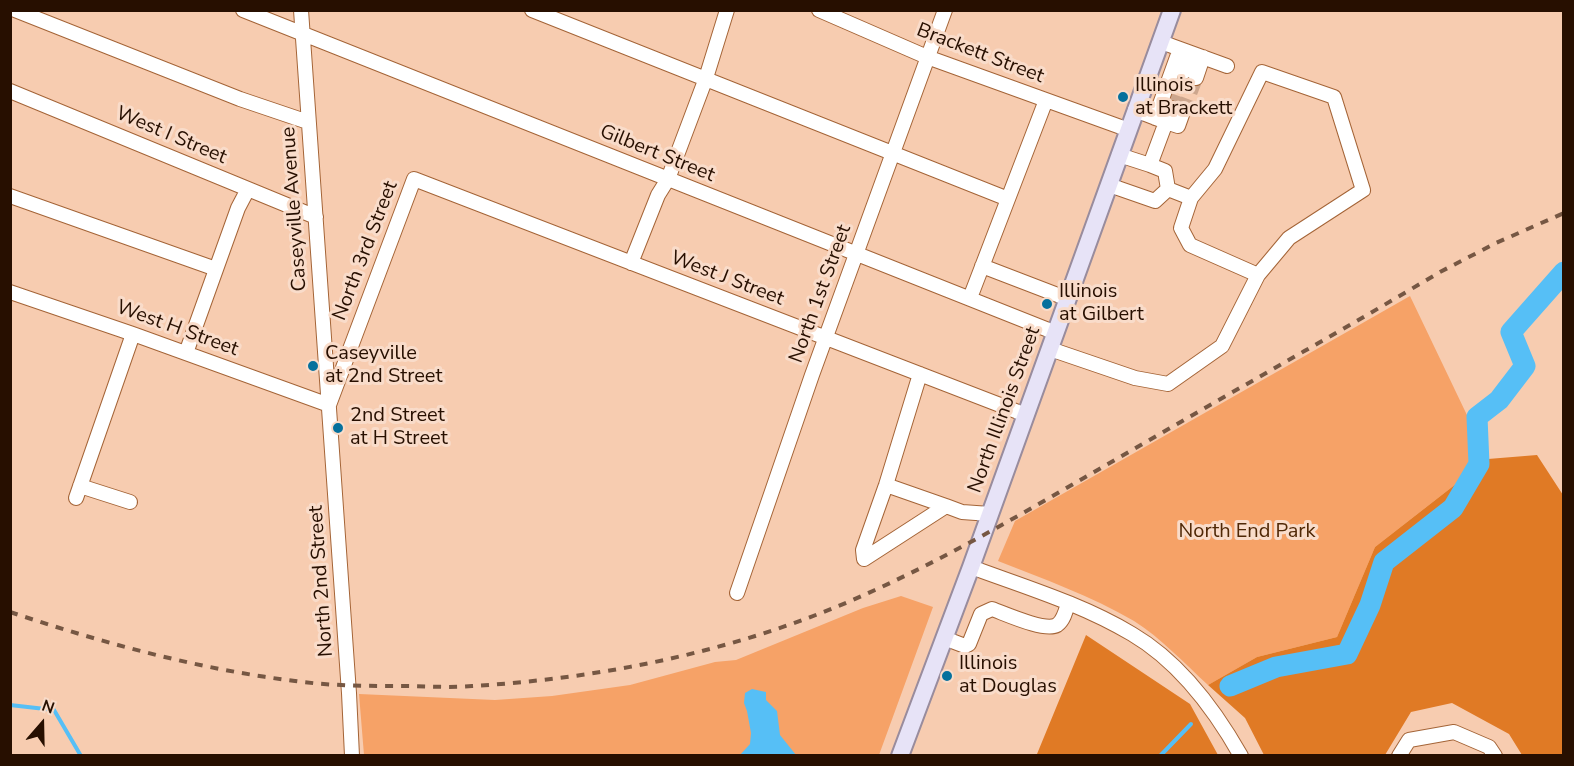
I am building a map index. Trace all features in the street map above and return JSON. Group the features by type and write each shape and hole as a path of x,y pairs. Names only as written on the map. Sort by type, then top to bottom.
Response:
{"main road":[{"name":"North Illinois Street","path":"900,756 971,567 1172,10"}],"street":[{"path":"15,10 240,99 308,122"},
{"name":"Gilbert Street","path":"243,10 970,298 1053,341 1135,378 1168,384 1222,346 1258,275"},
{"name":"Caseyville Avenue","path":"301,10 329,405"},
{"path":"532,10 1008,199"},
{"path":"632,263 658,195 668,179 706,78 727,10"},
{"name":"Brackett Street","path":"819,10 927,57 1129,130"},
{"name":"North 1st Street","path":"737,593 826,338 945,10"},
{"path":"1161,42 1227,66"},
{"path":"1190,75 1192,53"},
{"path":"1150,165 1161,120 1192,53"},
{"path":"1262,72 1334,97 1363,190 1289,238 1258,275 1190,245 1181,228 1191,198 1215,169 1262,72"},
{"name":"West I Street","path":"10,91 316,217"},
{"path":"970,298 1047,100"},
{"path":"1136,110 1161,120"},
{"path":"1161,120 1177,110"},
{"path":"1119,155 1165,171 1168,189"},
{"name":"West J Street","path":"414,179 1026,415"},
{"name":"North 3rd Street","path":"329,405 414,179"},
{"path":"1109,185 1155,201 1168,189"},
{"path":"186,353 238,208 248,189"},
{"path":"1168,189 1191,198"},
{"path":"10,196 216,269"},
{"path":"982,266 1068,299"},
{"name":"West H Street","path":"10,292 329,405"},
{"path":"130,502 78,492 133,334"},
{"path":"920,374 886,485 863,550 864,559 946,506"},
{"name":"North 2nd Street","path":"329,405 352,756"},
{"path":"886,485 962,512 990,514"},
{"path":"971,567 1068,603 1134,634 1181,675 1215,714 1241,756"},
{"path":"944,638 965,646 969,644 981,614 992,609 1046,628 1057,625 1062,620 1068,603"},
{"path":"1399,756 1409,740 1454,732 1489,747 1495,756"}],"green space":[{"name":"North End Park","path":"1410,296 1488,459 1375,547 1337,637 1257,657 1208,685 1163,643 1134,621 1050,581 998,561 1015,521"},
{"path":"901,596 933,607 879,755 364,755 359,694 495,700 552,696 630,685 715,662 736,660 863,608"}],"shaded area":[{"path":"1537,455 1563,495 1563,755 1522,755 1509,734 1452,703 1411,712 1385,755 1264,755 1245,718 1208,685 1257,657 1337,637 1375,547 1488,459"},
{"path":"1086,635 1190,704 1218,755 1034,755 1037,754"}],"water":[{"path":"752,689 766,692 766,700 777,711 780,735 796,755 740,755 750,744 751,733 744,703 745,693"}],"waterway":[{"path":"1230,686 1276,667 1347,654 1370,605 1384,562 1453,508 1479,464 1477,417 1499,400 1525,366 1511,332 1564,272"},
{"path":"10,705 54,710 81,756"},
{"path":"1160,756 1191,724"}],"tunnel":[{"path":"1171,108 1184,72"},
{"path":"1183,112 1196,78"}],"railway":[{"path":"10,612 151,654 223,670 295,681 362,686 446,687 524,682 627,667 729,644 827,610 875,590 944,556 1440,272 1496,243 1564,213"}],"place":[{"name":"Illinois at Brackett","path":"1123,97"},
{"name":"Illinois at Gilbert","path":"1047,304"},
{"name":"Caseyville at 2nd Street","path":"313,366"},
{"name":"2nd Street at H Street","path":"338,428"},
{"name":"Illinois at Douglas","path":"947,676"}]}
